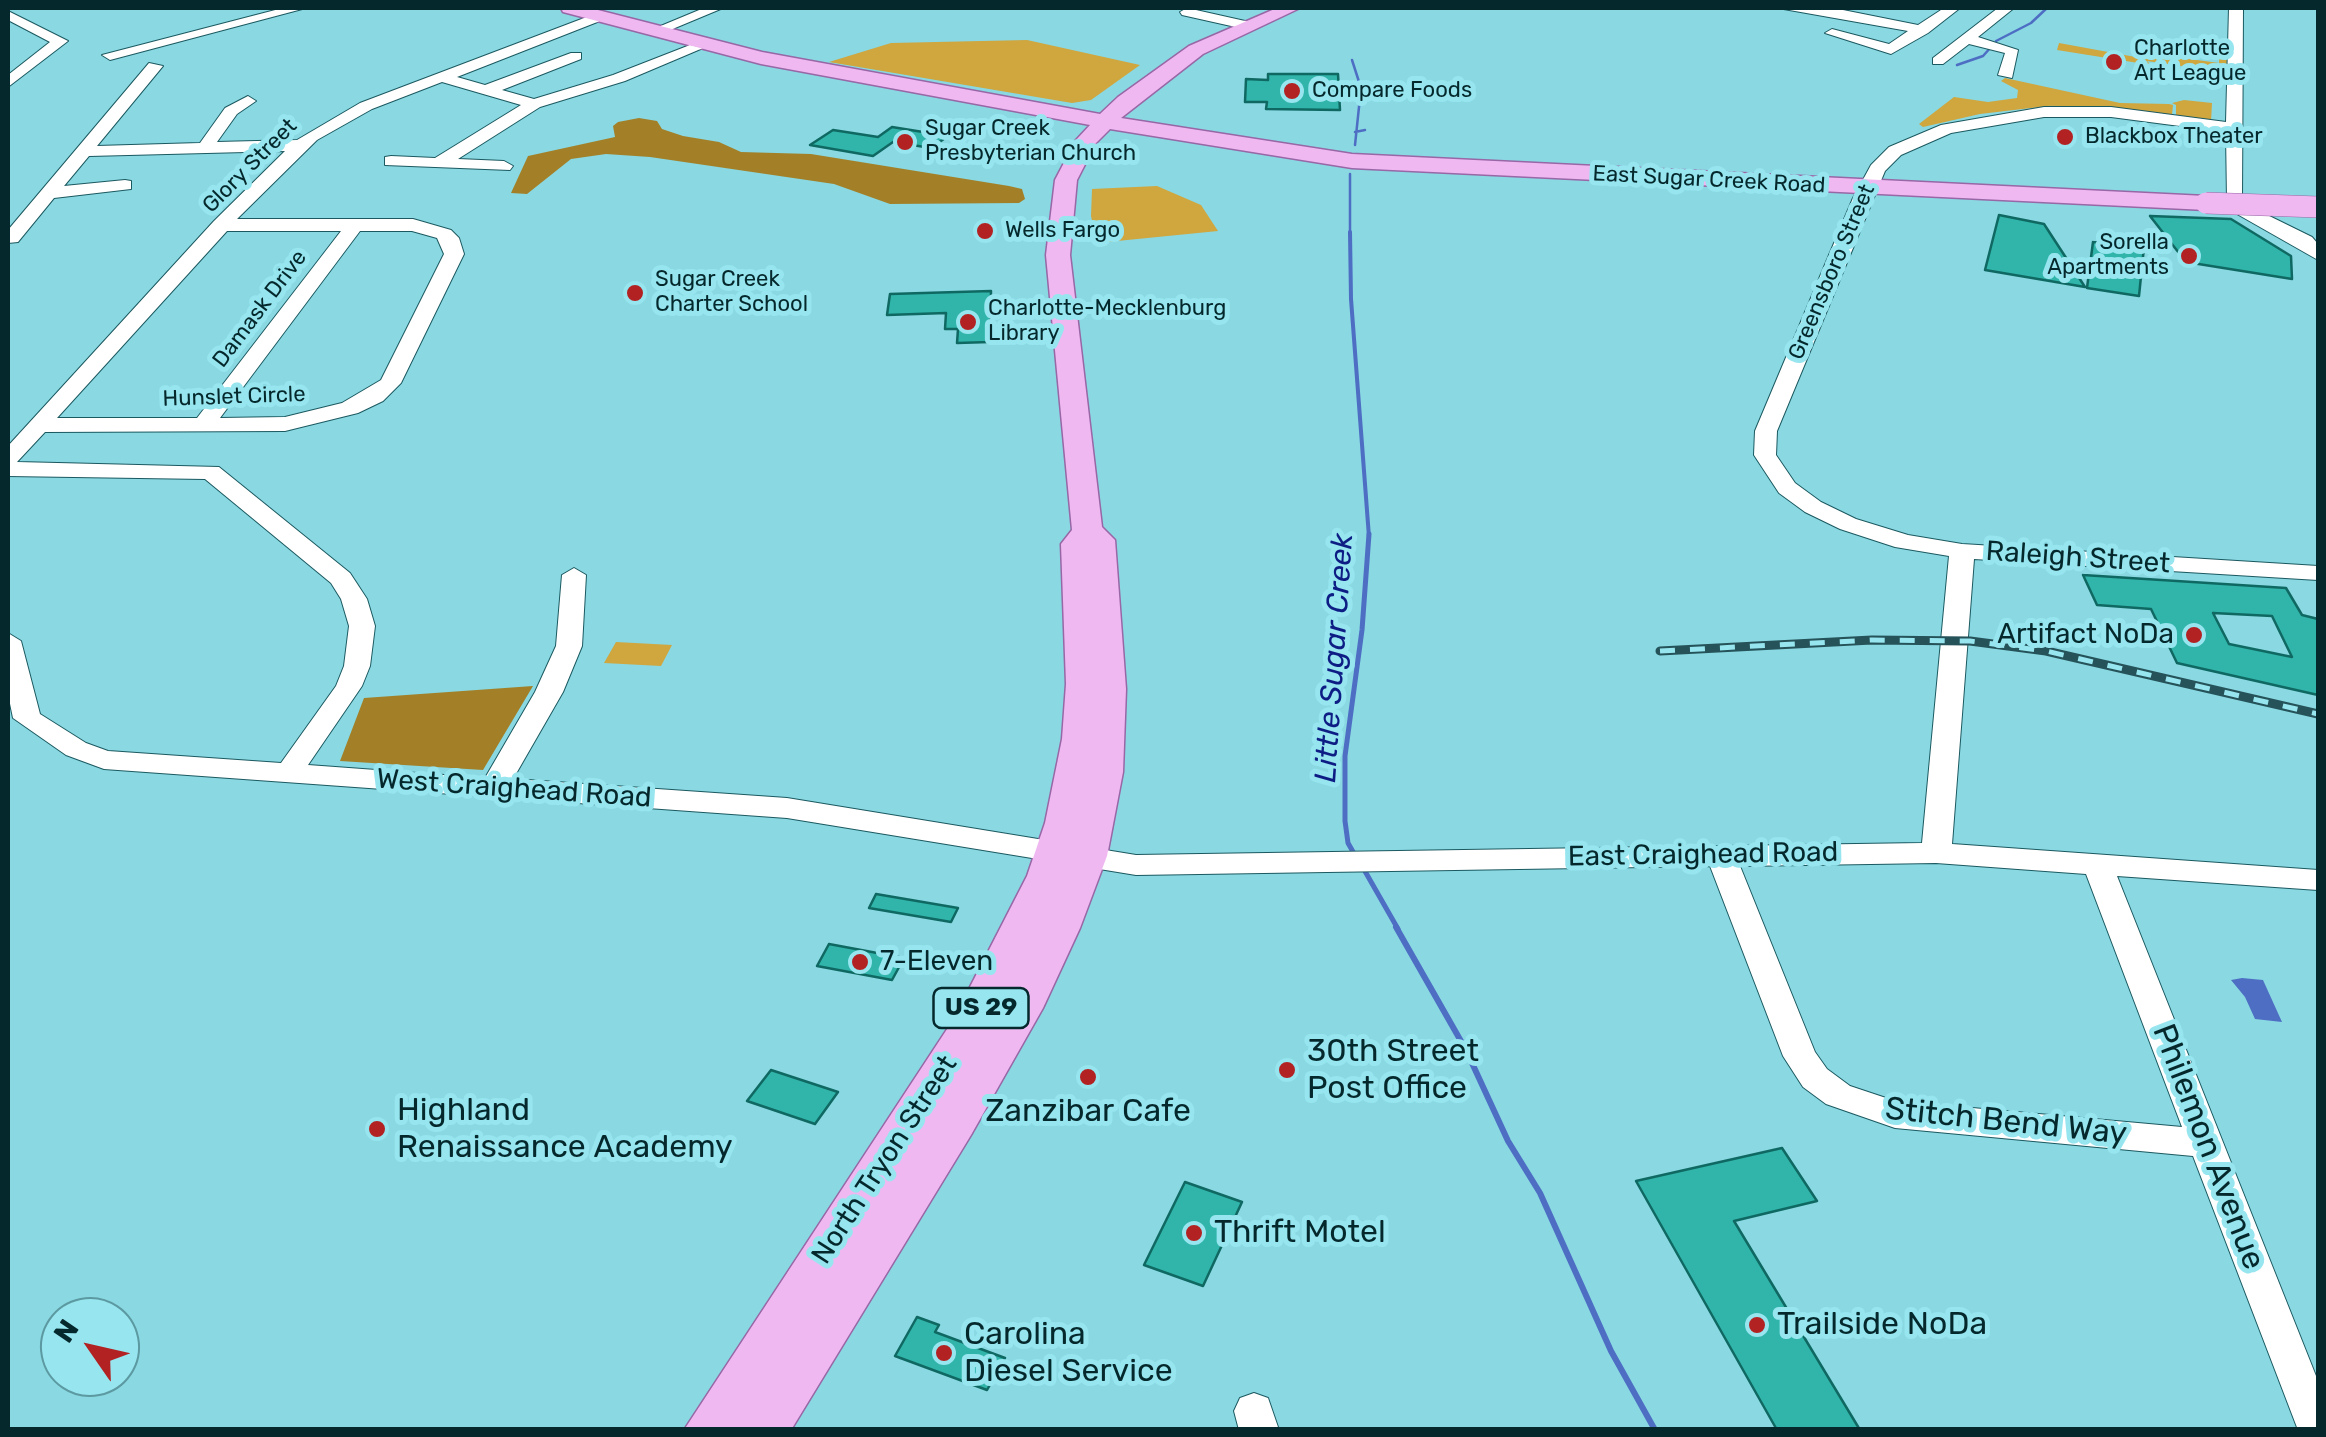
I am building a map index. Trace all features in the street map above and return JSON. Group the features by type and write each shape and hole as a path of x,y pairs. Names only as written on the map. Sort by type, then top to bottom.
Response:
{"main road":[{"path":"570,8 752,56"},
{"name":"North Tryon Street","path":"762,1430 955,1123 1022,1008 1060,928 1082,724 1076,544 1087,531 1058,242 1044,236 1046,183 1057,156 1095,120 1181,64 1184,57 1290,8"},
{"path":"604,17 608,22 696,48 736,57 752,56"},
{"name":"East Sugar Creek Road","path":"752,56 1291,153 1394,164 2318,207"},
{"name":"North Tryon Street","path":"710,1430 970,1028 1020,932 1071,853"}],"street":[{"path":"110,55 299,8"},
{"path":"658,30 716,8"},
{"path":"1785,8 1936,17 2010,50 2013,54 2006,75"},
{"path":"1938,61 2007,8"},
{"path":"2236,8 2233,197 2243,210 2305,240 2318,254"},
{"path":"1188,12 1249,26"},
{"path":"8,15 60,41 8,82"},
{"name":"Glory Street","path":"8,459 221,225 300,145 342,116 604,17"},
{"path":"1832,33 1891,49 1936,17"},
{"path":"439,163 534,104 610,82 696,48"},
{"path":"486,90 576,56"},
{"path":"11,238 156,66"},
{"path":"441,78 534,104"},
{"path":"207,145 231,111 248,101"},
{"name":"Greensboro Street","path":"1962,550 1876,534 1824,513 1786,488 1765,456 1766,430 1866,188 1885,159 1913,141 1947,129 2024,114 2111,112 2234,128"},
{"path":"86,151 300,145"},
{"path":"391,162 504,166"},
{"path":"51,193 125,185"},
{"name":"Damask Drive","path":"204,424 356,224"},
{"name":"Hunslet Circle","path":"39,425 285,424 318,418 375,396 390,383 454,254 452,242 433,228 221,225"},
{"path":"8,469 211,472 341,578 354,598 362,626 357,666 350,686 288,774"},
{"name":"Raleigh Street","path":"1936,853 1962,550 2318,573"},
{"path":"494,787 549,692 569,646 574,575"},
{"name":"West Craighead Road","path":"8,641 17,720 104,760 787,808 1071,853"},
{"name":"East Craighead Road","path":"1071,853 1136,865 1936,853 2318,880"},
{"name":"Stitch Bend Way","path":"1720,855 1800,1056 1815,1078 1838,1095 1895,1114 2207,1143"},
{"name":"Philemon Avenue","path":"2097,864 2318,1430"}],"shaded area":[{"path":"1027,40 1140,65 1091,100 1072,103 829,62 891,43"},
{"path":"2220,41 2228,43 2226,74 2221,66 2212,66 2214,71 2147,61 2151,65 2057,50 2059,43 2152,60 2153,54 2219,63"},
{"path":"2005,78 2120,103 2169,104 2176,116 2176,105 2172,103 2212,103 2211,122 2033,108 2065,104 1980,114 1923,127 1919,124 1954,97 1988,102 2017,98 2018,90 2001,81"},
{"path":"639,118 657,121 662,129 683,136 719,142 741,152 811,154 1009,186 1022,189 1025,199 1019,203 890,204 834,184 606,154 571,159 527,194 511,193 528,156 615,137 613,126 618,122"},
{"path":"1157,186 1201,205 1218,231 1097,243 1091,216 1092,189"},
{"path":"616,642 672,645 661,666 604,663"},
{"path":"533,686 483,770 340,761 364,698"}],"water":[{"path":"2231,980 2263,980 2282,1022 2255,1019 2245,997"}],"building":[{"name":"Compare Foods","path":"1268,74 1338,74 1340,110 1266,109 1267,102 1245,102 1246,79 1268,80"},
{"name":"Sugar Creek Presbyterian Church","path":"892,127 948,136 931,148 893,142 873,156 810,145 833,130 878,137"},
{"path":"1999,215 2044,224 2085,287 1985,270"},
{"path":"2150,216 2231,219 2291,256 2292,279 2186,262"},
{"path":"2093,242 2144,247 2139,296 2087,288"},
{"name":"Charlotte-Mecklenburg Library","path":"991,291 990,342 957,343 958,329 945,329 946,313 887,315 890,294"},
{"name":"Artifact NoDa","path":"2083,575 2286,588 2302,615 2318,619 2318,695 2177,663 2151,609 2097,605","holes":["2213,613 2272,616 2292,657 2229,644"]},
{"name":"7-Eleven","path":"876,894 958,908 951,922 869,908"},
{"name":"7-Eleven","path":"829,944 904,958 892,980 817,966"},
{"path":"771,1070 838,1092 815,1124 747,1101"},
{"name":"Trailside NoDa","path":"1782,1148 1817,1201 1734,1221 1860,1430 1777,1430 1636,1181"},
{"name":"Thrift Motel","path":"1185,1182 1242,1202 1203,1286 1144,1265"},
{"name":"Carolina Diesel Service","path":"917,1317 939,1325 935,1332 1005,1358 987,1390 895,1356"}],"waterway":[{"path":"1996,41 2031,23 2047,8"},
{"path":"1957,65 1983,56 1992,46"},
{"name":"Little Sugar Creek","path":"1352,60 1361,88 1356,132"},
{"path":"1356,132 1365,130"},
{"name":"Little Sugar Creek","path":"1355,145 1356,132"},
{"name":"Little Sugar Creek","path":"1350,174 1350,232"},
{"name":"Little Sugar Creek","path":"1350,232 1351,299 1369,536"},
{"name":"Little Sugar Creek","path":"1356,857 1348,843 1345,821 1345,756 1362,630 1369,536"},
{"name":"Little Sugar Creek","path":"1362,866 1398,929"},
{"name":"Little Sugar Creek","path":"1396,927 1466,1050 1508,1141 1540,1193 1611,1351 1655,1430"}],"railway":[{"path":"1660,651 1872,640 1970,641 2046,651 2318,714"}],"place":[{"name":"Charlotte Art League","path":"2114,62"},
{"name":"Compare Foods","path":"1292,91"},
{"name":"Blackbox Theater","path":"2065,137"},
{"name":"Sugar Creek Presbyterian Church","path":"905,142"},
{"name":"Wells Fargo","path":"985,231"},
{"name":"Sorella Apartments","path":"2189,256"},
{"name":"Sugar Creek Charter School","path":"635,293"},
{"name":"Charlotte-Mecklenburg Library","path":"968,322"},
{"name":"Artifact NoDa","path":"2194,635"},
{"name":"7-Eleven","path":"860,962"},
{"name":"30th Street Post Office","path":"1287,1070"},
{"name":"Zanzibar Cafe","path":"1088,1077"},
{"name":"Highland Renaissance Academy","path":"377,1129"},
{"name":"Thrift Motel","path":"1194,1233"},
{"name":"Trailside NoDa","path":"1757,1325"},
{"name":"Carolina Diesel Service","path":"944,1353"}]}
